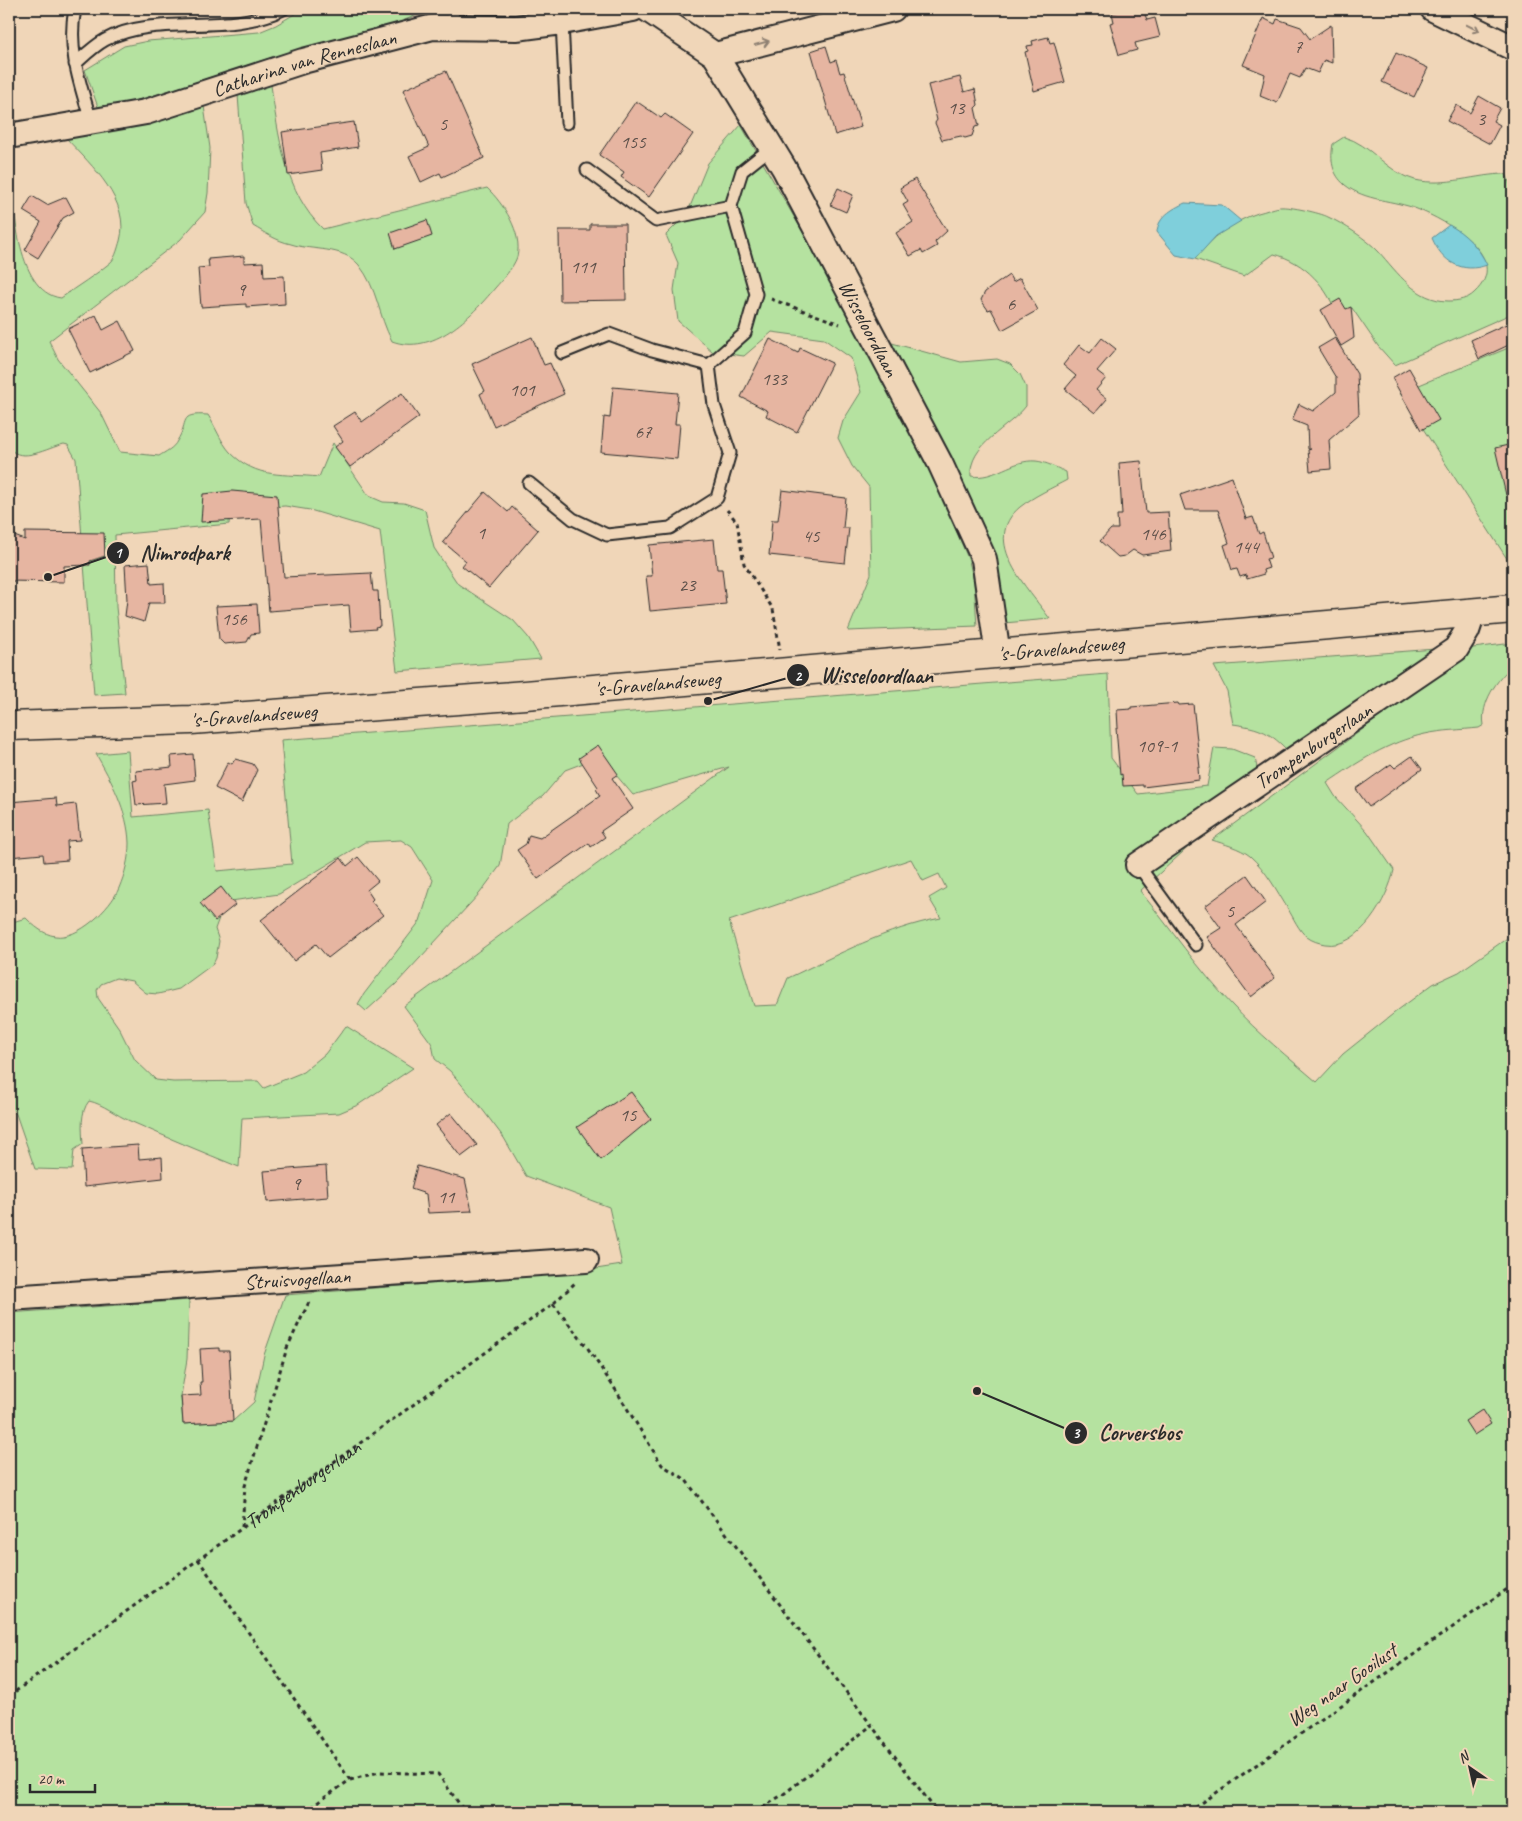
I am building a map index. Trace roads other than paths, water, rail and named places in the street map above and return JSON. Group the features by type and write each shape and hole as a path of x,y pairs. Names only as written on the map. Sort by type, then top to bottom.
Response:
{"street":[{"name":"Catharina van Renneslaan","path":"9,136 146,112 303,61 433,28 453,18 516,28 633,9"},
{"name":"Wisseloordlaan","path":"647,9 715,55 784,168 940,463 984,559 998,654"},
{"path":"715,55 893,9"},
{"path":"1434,9 1513,48"},
{"name":"'s-Gravelandseweg","path":"9,726 191,720 525,695 1513,609"},
{"name":"Trompenburgerlaan","path":"1138,865 1456,649 1467,631 1473,613"},
{"name":"Struisvogellaan","path":"9,1298 586,1260"}],"lane":[{"path":"75,9 72,41 75,64 91,121"},
{"path":"75,64 107,39 137,30 236,24 257,19 283,9"},
{"path":"562,22 567,123"},
{"path":"709,365 745,333 756,294 731,206 742,171 771,148"},
{"path":"587,170 656,221 731,206"},
{"path":"562,353 609,334 652,350 709,365"},
{"path":"529,483 573,519 608,535 670,528 717,498 730,453 714,405 709,365"},
{"path":"1138,865 1196,945"}],"water":[{"path":"1185,203 1222,205 1241,221 1216,236 1195,259 1176,255 1157,232 1163,218"},
{"path":"1449,225 1461,232 1471,242 1487,265 1469,268 1461,267 1441,254 1432,238"}],"place":[{"name":"Nimrodpark","path":"48,577"},
{"name":"Wisseloordlaan","path":"708,701"},
{"name":"Corversbos","path":"977,1391"}]}
